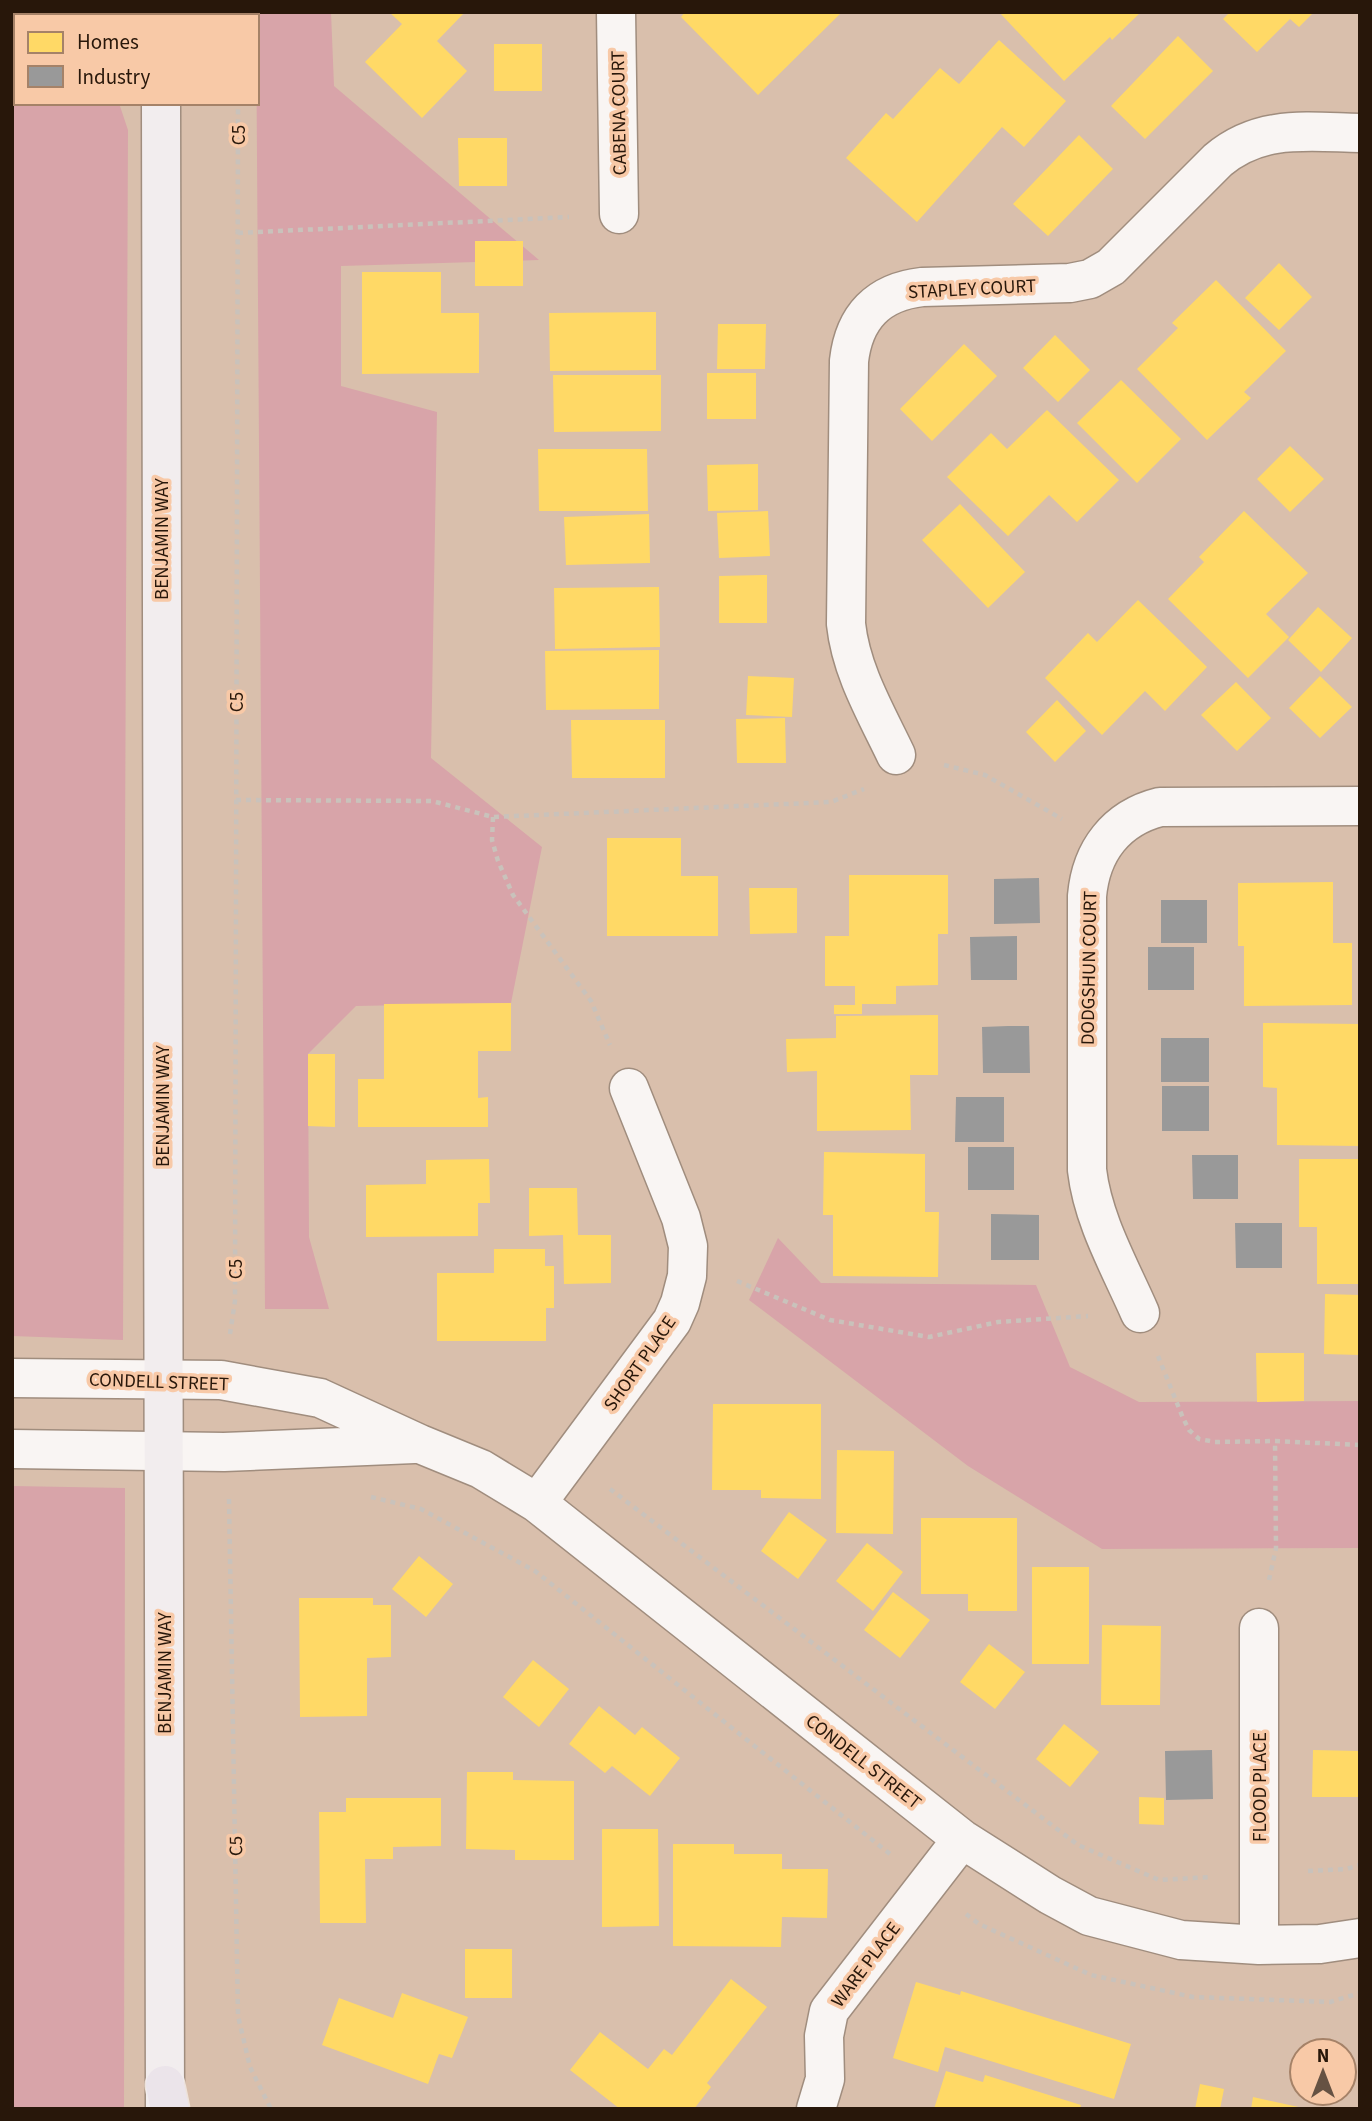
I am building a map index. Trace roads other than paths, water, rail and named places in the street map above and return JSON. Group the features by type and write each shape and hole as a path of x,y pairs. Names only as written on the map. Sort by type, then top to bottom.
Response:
{"main road":[{"name":"BENJAMIN WAY","path":"161,105 162,1379 167,2101"}],"street":[{"name":"CABENA COURT","path":"616,12 619,214"},
{"name":"STAPLEY COURT","path":"896,755 856,671 850,653 846,624 849,361 855,331 863,318 876,304 902,290 922,287 1070,283 1090,279 1116,262 1218,159 1237,146 1255,138 1282,132 1360,133"},
{"name":"DODGSHUN COURT","path":"1140,1313 1100,1223 1087,1170 1087,896 1097,854 1119,826 1150,810 1166,806 1360,806"},
{"name":"SHORT PLACE","path":"537,1503 671,1321 680,1303 687,1276 688,1246 681,1218 629,1088"},
{"name":"CONDELL STREET","path":"12,1378 221,1380 320,1398 481,1469 537,1503 962,1839 1050,1895 1090,1916 1181,1940 1259,1945 1320,1944 1360,1938"},
{"name":"CONDELL STREET","path":"12,1449 224,1452 420,1444"},
{"name":"FLOOD PLACE","path":"1259,1628 1259,1945"},
{"name":"WARE PLACE","path":"816,2109 825,2079 824,2036 829,2011 962,1839"}]}
